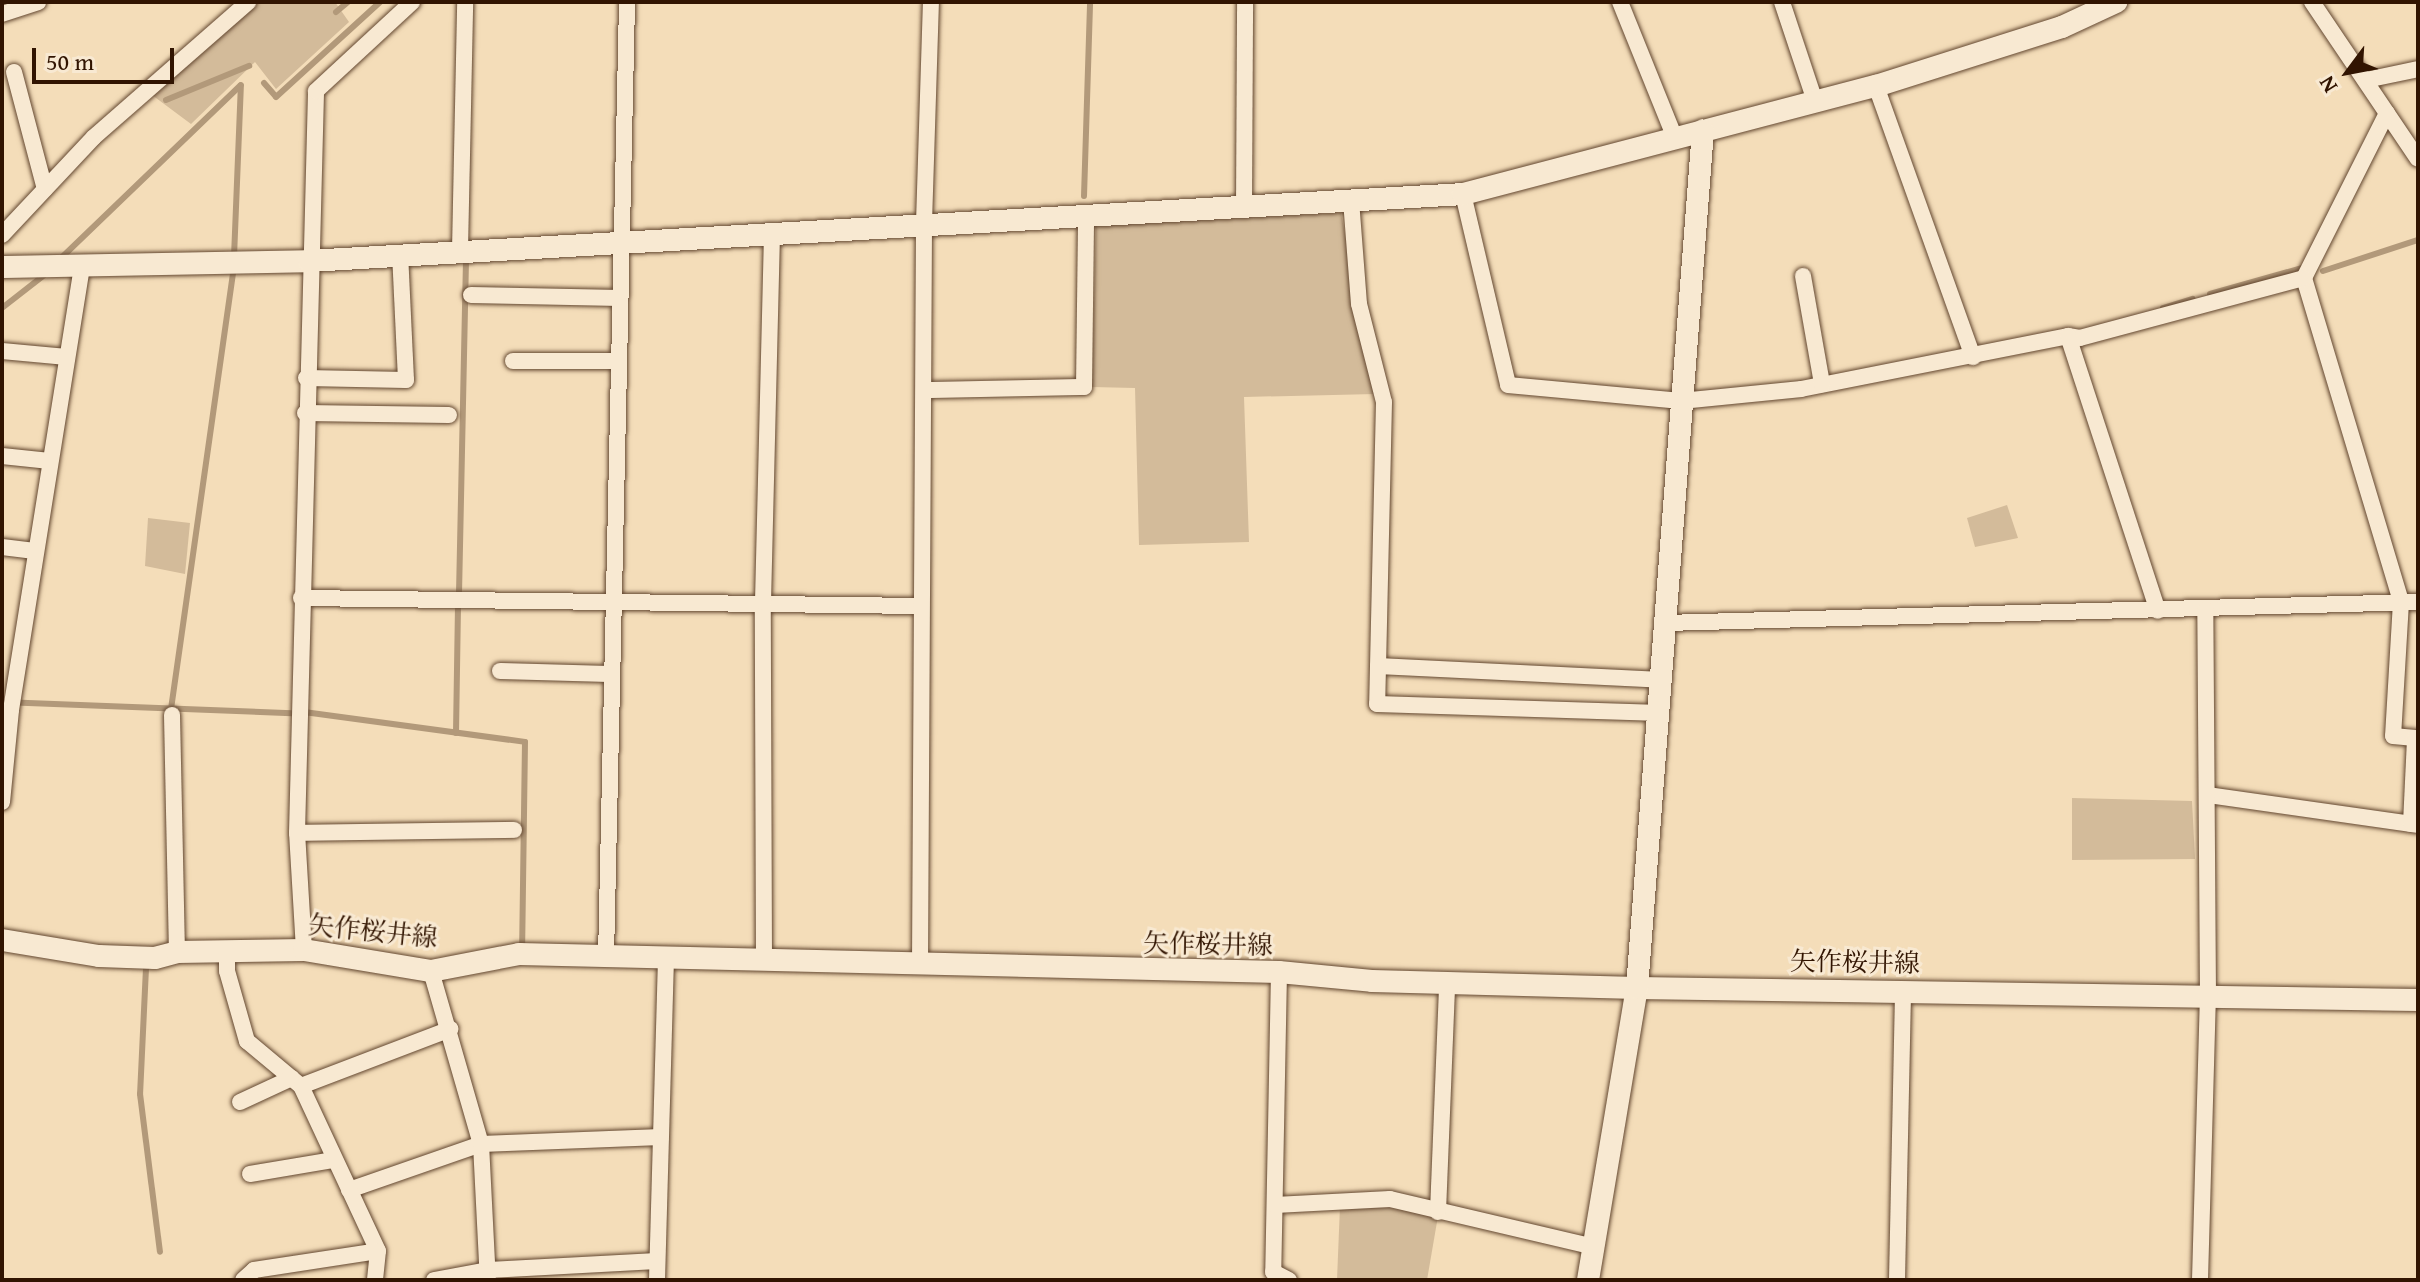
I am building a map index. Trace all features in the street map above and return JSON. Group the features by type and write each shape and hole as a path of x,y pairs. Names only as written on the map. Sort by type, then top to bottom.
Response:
{"street":[{"path":"2,14 38,2"},
{"path":"2,235 94,137 248,2"},
{"path":"304,950 297,833 305,413 316,91 412,2"},
{"path":"460,250 465,2"},
{"path":"606,958 627,2"},
{"path":"920,965 921,606 927,390 924,223 931,2"},
{"path":"1244,209 1245,2"},
{"path":"1620,2 1675,138"},
{"path":"1782,2 1815,101"},
{"path":"2,267 82,269 309,261 622,239 1244,209 1463,194 1876,86 2062,27 2116,2"},
{"path":"2312,2 2418,159"},
{"path":"2366,80 2418,69"},
{"path":"14,72 45,189"},
{"path":"1876,86 1973,357"},
{"path":"2208,795 2414,824 2417,738 2393,736 2410,602 2304,278 2387,113"},
{"path":"1588,1280 1637,988 1661,713 1681,401 1703,131"},
{"path":"1463,194 1508,385 1681,401 1822,384 1973,357 2068,336 2080,338 2304,278"},
{"path":"1351,200 1359,304 1384,402 1377,704 1661,713"},
{"path":"927,390 1084,387 1086,216"},
{"path":"764,959 763,602 772,231"},
{"path":"306,378 406,380 400,254"},
{"path":"2,802 35,551 82,269"},
{"path":"1803,276 1822,384"},
{"path":"471,295 620,298"},
{"path":"2068,336 2158,611"},
{"path":"2,351 67,357"},
{"path":"513,361 619,361"},
{"path":"305,413 449,415"},
{"path":"2,456 50,461"},
{"path":"2,547 35,551"},
{"path":"301,598 612,599 921,606"},
{"path":"1665,623 2410,602"},
{"path":"2200,1280 2208,996 2205,610"},
{"path":"1378,666 1662,680"},
{"path":"500,671 610,674"},
{"path":"172,715 177,952"},
{"path":"297,833 514,830"},
{"name":"矢作桜井線","path":"2,940 99,956 155,958 177,952 304,950 431,971 519,954 666,961 764,959 1279,972 1447,983 1637,988 2418,1000"},
{"path":"227,952 227,971 247,1041 296,1082 378,1251 375,1280"},
{"path":"657,1280 666,961"},
{"path":"431,971 481,1144 489,1275"},
{"path":"1279,972 1273,1272 1289,1280"},
{"path":"1438,1212 1447,983"},
{"path":"1897,1280 1903,990"},
{"path":"240,1102 450,1029"},
{"path":"349,1190 481,1144 661,1137"},
{"path":"250,1174 334,1160"},
{"path":"1275,1205 1390,1199 1594,1247"},
{"path":"243,1280 254,1270 378,1251"},
{"path":"434,1280 657,1261"}],"shaded area":[{"path":"255,2 335,2 349,22 276,89 255,62 191,124 152,95"},
{"path":"1341,213 1375,394 1244,397 1249,542 1139,545 1135,388 1092,387 1096,225"},
{"path":"2007,505 2018,538 1975,547 1967,518"},
{"path":"148,518 190,523 185,574 145,566"},
{"path":"2072,798 2192,801 2195,859 2072,860"},
{"path":"1340,1206 1397,1208 1438,1216 1427,1280 1337,1280"}],"waterway":[{"path":"336,12 348,2"},
{"path":"264,83 276,97 380,2"},
{"path":"1084,196 1090,2"},
{"path":"166,100 249,66"},
{"path":"234,257 241,85"},
{"path":"59,260 241,85"},
{"path":"2323,271 2418,240"},
{"path":"459,594 466,258"},
{"path":"2210,294 2302,268"},
{"path":"171,709 234,269"},
{"path":"2,308 47,273"},
{"path":"2163,308 2193,299"},
{"path":"456,733 458,604"},
{"path":"2,702 292,713"},
{"path":"304,712 525,742 522,945"},
{"path":"146,968 140,1094 160,1252"}]}
